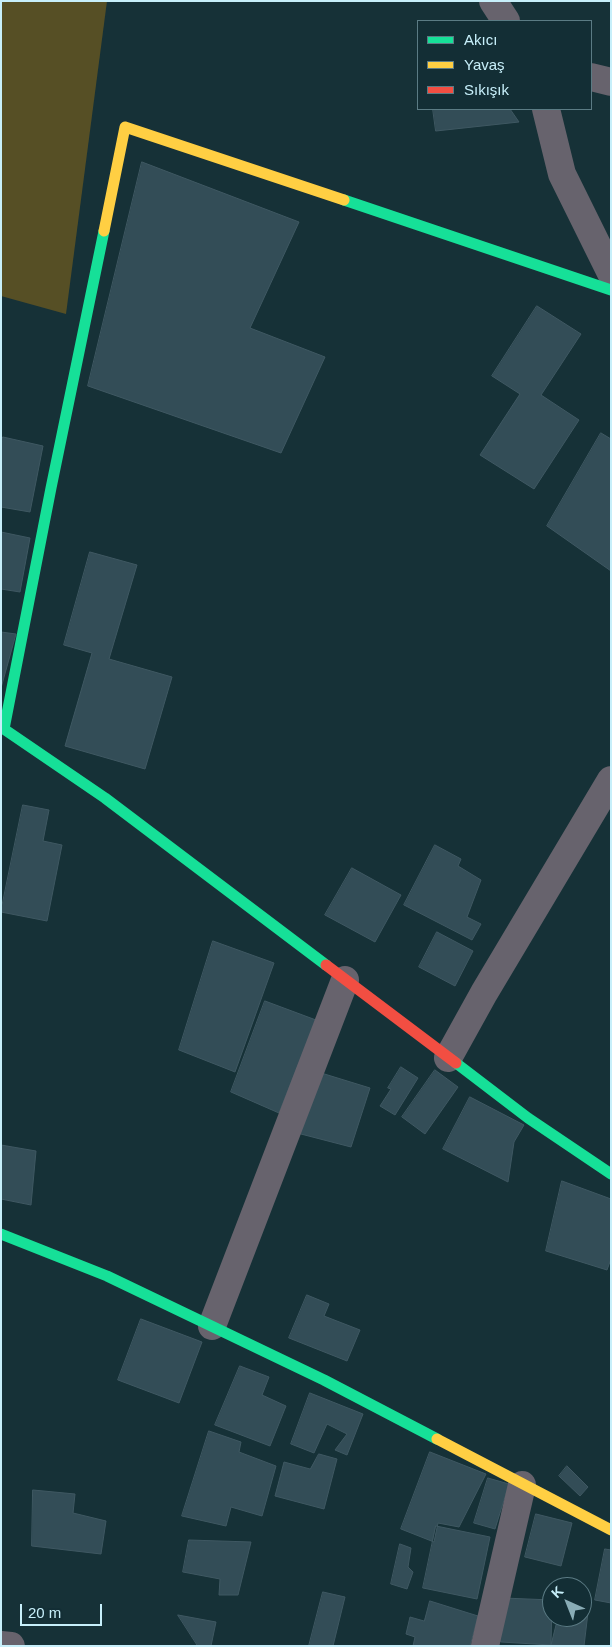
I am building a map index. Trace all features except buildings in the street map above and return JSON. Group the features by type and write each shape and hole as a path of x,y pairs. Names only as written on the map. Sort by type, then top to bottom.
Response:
{"street":[{"path":"493,1 505,20"},
{"path":"592,77 611,82"},
{"path":"546,110 562,174 611,273"},
{"path":"611,290 125,127 3,728 106,798 528,1118 611,1174"},
{"path":"448,1058 484,993 611,780"},
{"path":"212,1326 345,980"},
{"path":"1,1234 107,1276 324,1380 611,1530"},
{"path":"485,1646 522,1485"},
{"path":"1,1645 11,1646"}],"shaded area":[{"path":"1,1 107,1 66,314 1,296"}],"traffic: fast":[{"path":"344,200 611,290"},
{"path":"4,729 104,231"},
{"path":"1,727 105,798 326,965"},
{"path":"456,1063 528,1118 611,1174"},
{"path":"1,1234 107,1276 324,1380 437,1439"}],"traffic: slow":[{"path":"104,231 125,127 344,200"},
{"path":"437,1439 611,1530"}],"traffic: jam":[{"path":"326,965 456,1063"}]}
